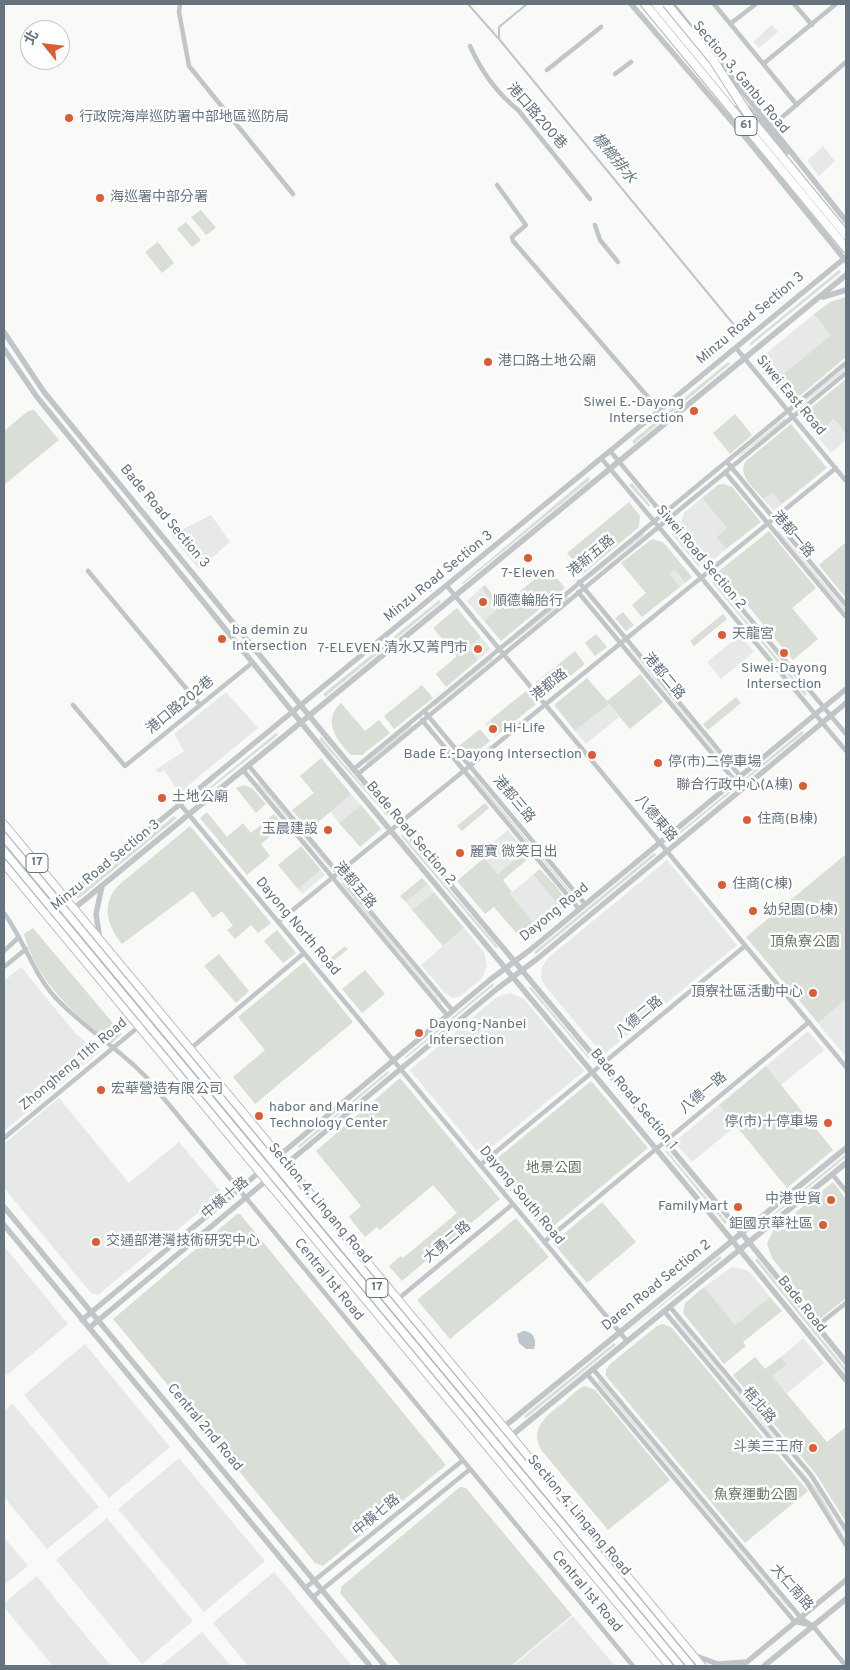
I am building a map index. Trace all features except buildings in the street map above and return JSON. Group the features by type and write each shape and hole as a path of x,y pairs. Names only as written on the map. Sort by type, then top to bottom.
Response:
{"highway":[{"name":"61","path":"645,4 846,248"},
{"name":"61","path":"656,4 846,235"},
{"path":"667,4 713,60 753,122"}],"main road":[{"name":"17","path":"4,824 70,903"},
{"name":"17","path":"4,837 63,909"},
{"name":"17","path":"4,850 57,914"},
{"name":"17","path":"4,864 50,920"},
{"name":"Section 4, Lingang Road","path":"70,903 702,1666"},
{"name":"Section 4, Lingang Road","path":"63,909 691,1666"},
{"name":"Section 4, Lingang Road","path":"57,914 680,1666"},
{"name":"Section 4, Lingang Road","path":"50,920 669,1666"}],"street":[{"path":"180,4 189,66 293,194"},
{"path":"631,4 846,259"},
{"path":"640,4 752,140 783,183"},
{"name":"Section 3, Ganbu Road","path":"661,4 765,130 802,168"},
{"name":"Section 3, Ganbu Road","path":"672,4 772,126 802,168 846,222"},
{"path":"714,4 797,105"},
{"path":"730,24 756,4"},
{"path":"794,4 812,25"},
{"path":"763,64 836,4"},
{"path":"547,70 600,27"},
{"name":"港口路200巷","path":"470,46 479,67 488,79 507,101 518,110 590,199"},
{"path":"615,74 631,62"},
{"path":"772,126 846,62"},
{"path":"497,186 526,225 512,237 513,241 660,411"},
{"path":"595,225 600,240 618,262"},
{"name":"Minzu Road Section 3","path":"50,920 180,804 846,259"},
{"name":"Minzu Road Section 3","path":"50,920 70,903 102,886 611,470 846,275"},
{"path":"818,298 846,290"},
{"name":"Bade Road Section 3","path":"4,332 44,392 310,716"},
{"name":"Siwei East Road","path":"736,348 846,481"},
{"name":"Bade Road Section 3","path":"4,349 37,397 292,712"},
{"name":"港新五路","path":"354,769 846,363"},
{"name":"港新五路","path":"358,774 846,373"},
{"path":"37,397 44,392"},
{"name":"Siwei Road Section 2","path":"610,452 846,734"},
{"name":"Siwei Road Section 2","path":"602,459 846,751"},
{"name":"港都一路","path":"727,462 846,605"},
{"name":"港都一路","path":"721,467 846,617"},
{"name":"港都路","path":"278,922 836,468"},
{"path":"88,570 200,705"},
{"name":"港都二路","path":"579,582 740,776"},
{"name":"八德東路","path":"447,586 846,1067"},
{"name":"港都二路","path":"574,587 735,780"},
{"name":"港口路202巷","path":"73,705 125,766 252,662"},
{"name":"Dayong Road","path":"279,1156 397,1065 510,972 667,851 827,712 846,688"},
{"name":"Dayong Road","path":"287,1165 397,1065 453,1010 519,965 579,909 740,776 827,712 846,704"},
{"name":"港都三路","path":"424,711 585,904"},
{"name":"Bade Road Section 2","path":"292,712 510,972"},
{"name":"Bade Road Section 2","path":"310,716 519,965"},
{"name":"港都三路","path":"418,716 579,909"},
{"name":"港都五路","path":"249,766 453,1010"},
{"name":"港都五路","path":"244,770 447,1015"},
{"name":"Dayong North Road","path":"180,804 397,1065"},
{"path":"100,940 96,912 102,886"},
{"name":"Central 1st Road","path":"4,913 53,994 84,1026 114,1047 147,1078 469,1470 633,1666"},
{"path":"4,952 20,937"},
{"name":"八德二路","path":"480,1165 745,946"},
{"path":"4,967 26,948"},
{"path":"190,1049 304,954"},
{"name":"Bade Road Section 1","path":"519,965 745,1238"},
{"name":"Bade Road Section 1","path":"510,972 736,1245"},
{"name":"Zhongheng 11th Road","path":"4,1138 158,1010"},
{"name":"八德一路","path":"544,1242 809,1022"},
{"name":"Dayong South Road","path":"397,1065 627,1341"},
{"path":"624,1109 632,1102"},
{"name":"Daren Road Section 2","path":"491,1452 670,1307 736,1245 846,1148"},
{"name":"中橫十路","path":"82,1320 279,1156"},
{"name":"Daren Road Section 2","path":"484,1443 620,1332 846,1163"},
{"name":"中橫十路","path":"89,1328 287,1165"},
{"path":"832,1174 846,1191"},
{"name":"大勇二路","path":"398,1299 513,1204"},
{"name":"Central 2nd Road","path":"4,1207 385,1666"},
{"name":"Central 2nd Road","path":"4,1225 370,1666"},
{"name":"Bade Road","path":"745,1238 846,1362"},
{"name":"Bade Road","path":"736,1245 846,1380"},
{"path":"817,1326 846,1303"},
{"name":"梧北路","path":"670,1307 811,1475 846,1530"},
{"name":"梧北路","path":"664,1311 804,1479 846,1544"},
{"name":"大仁南路","path":"593,1369 801,1618 813,1626"},
{"name":"大仁南路","path":"588,1374 795,1622 813,1626"},
{"name":"中橫七路","path":"305,1588 462,1461"},
{"name":"中橫七路","path":"313,1597 469,1470"},
{"path":"693,1655 720,1664 744,1664 846,1580"},
{"path":"764,1666 846,1598"},
{"path":"813,1626 846,1666"}],"shaded area":[{"path":"772,25 778,32 759,48 753,42"},
{"path":"823,146 835,161 819,176 807,161"},
{"path":"814,314 831,335 773,383 756,362"},
{"path":"834,419 846,434 846,440 831,453 816,435"},
{"path":"772,491 782,504 774,511 763,499"},
{"path":"702,498 727,528 716,537 726,549 711,562 681,523 684,513"},
{"path":"211,515 230,542 199,569 171,535"},
{"path":"675,570 685,583 680,587 670,574"},
{"name":"順德輪胎行","path":"481,588 498,609 484,621 467,601"},
{"path":"740,635 754,652 721,679 707,662"},
{"path":"481,637 491,649 478,660 468,647"},
{"path":"226,692 258,728 179,793 164,770 159,773 155,770 184,751 174,734"},
{"path":"609,704 619,717 586,744 575,731"},
{"path":"490,720 500,733 495,737 485,724"},
{"path":"351,794 361,805 339,823 330,811"},
{"path":"508,830 525,851 498,874 480,853"},
{"path":"667,860 737,945 603,1055 545,986 541,978 542,967 548,958"},
{"path":"321,870 325,875 302,894 298,889"},
{"path":"533,875 564,912 541,932 510,894"},
{"path":"428,884 434,892 412,910 406,902"},
{"path":"464,928 484,952 487,966 482,978 461,996 453,998 446,994 421,965"},
{"path":"21,967 76,1034 99,1052 4,1131 4,981"},
{"path":"510,993 524,999 584,1071 481,1156 410,1070 497,997"},
{"path":"846,999 846,1057 818,1023"},
{"path":"808,1031 824,1050 781,1085 766,1066"},
{"path":"59,1098 129,1183 179,1142 222,1193 98,1295 91,1293 4,1188 4,1144"},
{"path":"719,1105 736,1126 692,1162 674,1142"},
{"path":"4,1246 68,1324 7,1375 4,1371"},
{"path":"732,1267 750,1272 770,1297 735,1325 704,1287"},
{"path":"527,1331 534,1337 534,1349 526,1349 519,1343 517,1334"},
{"path":"803,1338 824,1363 786,1394 772,1376 786,1364 781,1357"},
{"path":"85,1344 170,1447 109,1498 24,1395"},
{"path":"13,1404 99,1507 47,1549 4,1497 4,1411"},
{"path":"179,1458 265,1561 204,1612 118,1509"},
{"path":"107,1518 193,1621 142,1664 56,1560"},
{"path":"4,1537 28,1566 4,1585"},
{"path":"274,1572 352,1666 248,1666 213,1623"},
{"path":"37,1576 111,1666 53,1666 4,1607 4,1603"},
{"path":"573,1616 615,1666 513,1666"},
{"path":"202,1632 231,1666 160,1666"}],"green space":[{"path":"201,210 216,228 206,235 191,217"},
{"path":"186,222 201,240 192,247 177,229"},
{"path":"158,242 174,263 162,273 145,252"},
{"path":"839,270 841,272 750,346 750,343"},
{"path":"846,297 846,357 790,404 773,383 831,335 814,314 830,302"},
{"path":"728,362 730,364 634,444 632,441"},
{"path":"846,367 846,369 796,409 796,408"},
{"path":"846,379 846,434 834,419 816,435 801,416"},
{"path":"34,410 59,440 4,485 4,431 28,411"},
{"path":"735,414 752,435 730,454 713,433"},
{"path":"785,418 785,420 737,458 737,457"},
{"path":"791,424 827,468 782,504 772,492 763,499 748,481 743,471 746,461"},
{"path":"588,477 590,480 461,584"},
{"path":"632,483 650,505 649,507 629,485"},
{"path":"724,484 732,487 761,522 726,549 716,537 727,528 702,498 718,485"},
{"path":"629,502 640,516 639,527 584,573 567,553"},
{"path":"777,530 846,610 846,612"},
{"path":"769,531 816,588 792,608 818,639 793,660 719,571"},
{"path":"643,533 644,535 589,579 590,577"},
{"path":"672,534 699,564 699,567"},
{"path":"652,539 663,542 692,577 685,583 675,570 670,574 680,587 642,617 632,605 646,593 621,563"},
{"path":"846,542 846,598 819,565"},
{"path":"548,568 565,588 501,641 484,621 498,609 481,588 485,585 502,606"},
{"path":"712,582 714,582 807,694 805,696"},
{"path":"567,596 568,598 509,645 509,644"},
{"path":"439,600 441,602 325,697 323,694"},
{"path":"457,608 481,637 468,647 478,660 446,687 436,674 457,656 433,628"},
{"path":"623,612 634,625 626,631 615,618"},
{"path":"723,614 727,619 694,646 690,641"},
{"path":"596,634 607,647 595,656 585,643"},
{"path":"631,649 730,769 729,769"},
{"path":"575,651 585,664 546,696 535,683"},
{"path":"493,659 434,707 434,706"},
{"path":"640,674 663,702 630,729 609,704 575,731 554,705 587,678 607,701"},
{"path":"422,685 433,698 394,729 384,716"},
{"path":"526,691 536,704 500,733 490,720"},
{"path":"736,697 741,703 708,730 703,724"},
{"path":"341,703 365,731 379,720 390,733 362,755 351,755 340,743 333,730 332,716 335,709"},
{"path":"412,726 366,764 366,762"},
{"path":"480,729 490,741 469,758 459,746"},
{"path":"802,731 804,733 671,841 671,839"},
{"path":"276,733 278,735 193,803 193,801"},
{"path":"321,737 389,817 389,818 319,739"},
{"path":"321,758 351,794 309,830 292,810 314,793 300,776"},
{"path":"473,777 574,896 574,898"},
{"path":"258,783 329,866 329,867"},
{"path":"243,785 252,788 266,804 256,813 236,788"},
{"path":"485,803 489,808 462,831 457,826"},
{"path":"361,805 381,829 360,847 339,823"},
{"path":"207,812 227,837 243,823 251,833 274,814 283,825 261,844 270,856 247,875 200,818"},
{"path":"174,816 177,818 78,899 76,896"},
{"path":"190,826 271,923 258,933 251,925 235,939 227,930 233,926 222,911 213,918 193,891 122,944 113,929 108,914 108,906 114,891"},
{"path":"402,834 498,947 496,948 401,836"},
{"path":"301,846 321,870 298,889 278,865"},
{"path":"525,851 530,857 503,880 512,892 510,894 541,932 525,943 494,907 485,914 457,881 484,858 498,874"},
{"path":"654,853 656,855 536,954 534,952"},
{"name":"頂魚寮公園","path":"846,854 846,999 818,1023 746,937"},
{"path":"540,869 562,895 566,907 564,912 533,875"},
{"path":"422,878 428,884 406,902 400,896"},
{"path":"341,883 343,883 442,1003 441,1003"},
{"path":"434,892 464,928 443,946 412,910"},
{"path":"33,928 122,1034 112,1043 71,1009 47,982 30,951 24,934"},
{"path":"277,930 296,953 283,963 264,941"},
{"path":"345,946 348,949 325,968 322,965"},
{"path":"219,954 249,991 236,1003 204,966"},
{"path":"304,962 353,1022 255,1104 233,1077 265,1050 238,1017"},
{"path":"365,970 385,994 362,1013 342,989"},
{"path":"493,983 494,985 405,1059 405,1057"},
{"path":"531,987 589,1057 589,1059 529,988"},
{"path":"766,1066 833,1150 787,1188 719,1105"},
{"path":"388,1071 389,1073 299,1148 298,1146"},
{"path":"400,1078 500,1199 402,1281 389,1266 401,1256 403,1258 457,1213 433,1185 380,1230 377,1227 365,1237 349,1217 361,1206 316,1151"},
{"name":"地景公園","path":"591,1081 648,1148 545,1233 489,1165"},
{"path":"665,1151 667,1151 727,1222 725,1224"},
{"path":"846,1154 846,1157 761,1224"},
{"path":"833,1182 846,1199 846,1298 820,1319 772,1258 767,1243 773,1231"},
{"path":"602,1202 636,1242 587,1283 553,1243"},
{"path":"237,1214 240,1214 446,1465 323,1566 315,1563 113,1319"},
{"path":"516,1218 549,1257 450,1339 417,1300"},
{"path":"720,1256 722,1258 631,1330 632,1329"},
{"path":"757,1258 846,1369 846,1373 755,1260"},
{"path":"704,1287 735,1325 770,1297 782,1311 743,1342 746,1346 724,1364 683,1313 685,1303"},
{"path":"676,1319 777,1440 776,1440"},
{"name":"魚寮運動公園","path":"663,1324 672,1328 808,1491 745,1543 606,1376 606,1370 610,1364 657,1326"},
{"path":"614,1343 616,1345 526,1418 524,1416"},
{"path":"755,1357 765,1369 781,1357 787,1364 772,1376 827,1442 846,1427 846,1522 816,1474 733,1375"},
{"path":"598,1382 788,1607 788,1608"},
{"path":"585,1386 595,1390 670,1480 608,1530 542,1451 538,1443 538,1429 541,1423 551,1412"},
{"path":"801,1470 818,1491 846,1539"},
{"path":"460,1487 466,1488 572,1615 511,1666 401,1666 340,1593 342,1586"}],"pier":[{"path":"4,1651 17,1666 4,1666"}],"waterway":[{"path":"468,4 498,38"},
{"name":"槺榔排水","path":"527,4 499,27 499,39 739,331"}],"place":[{"name":"行政院海岸巡防署中部地區巡防局","path":"69,118"},
{"name":"海巡署中部分署","path":"100,198"},
{"name":"港口路土地公廟","path":"488,362"},
{"name":"Siwei E.-Dayong Intersection","path":"694,411"},
{"name":"7-Eleven","path":"528,558"},
{"name":"順德輪胎行","path":"483,602"},
{"name":"天龍宮","path":"722,635"},
{"name":"ba demin zu Intersection","path":"222,639"},
{"name":"7-ELEVEN 清水又菁門市","path":"478,649"},
{"name":"Siwei-Dayong Intersection","path":"784,653"},
{"name":"Hi-Life","path":"493,729"},
{"name":"Bade E.-Dayong Intersection","path":"592,755"},
{"name":"停(市)二停車場","path":"658,763"},
{"name":"聯合行政中心(A棟)","path":"803,786"},
{"name":"土地公廟","path":"162,798"},
{"name":"住商(B棟)","path":"747,820"},
{"name":"玉晨建設","path":"328,830"},
{"name":"麗寶 微笑日出","path":"460,853"},
{"name":"住商(C棟)","path":"722,885"},
{"name":"幼兒園(D棟)","path":"753,911"},
{"name":"頂寮社區活動中心","path":"813,993"},
{"name":"Dayong-Nanbei Intersection","path":"419,1033"},
{"name":"宏華營造有限公司","path":"101,1090"},
{"name":"habor and Marine Technology Center","path":"259,1116"},
{"name":"停(市)十停車場","path":"828,1123"},
{"name":"中港世貿","path":"831,1200"},
{"name":"FamilyMart","path":"738,1207"},
{"name":"鉅國京華社區","path":"823,1225"},
{"name":"交通部港灣技術研究中心","path":"96,1242"},
{"name":"斗美三王府","path":"813,1448"}]}
